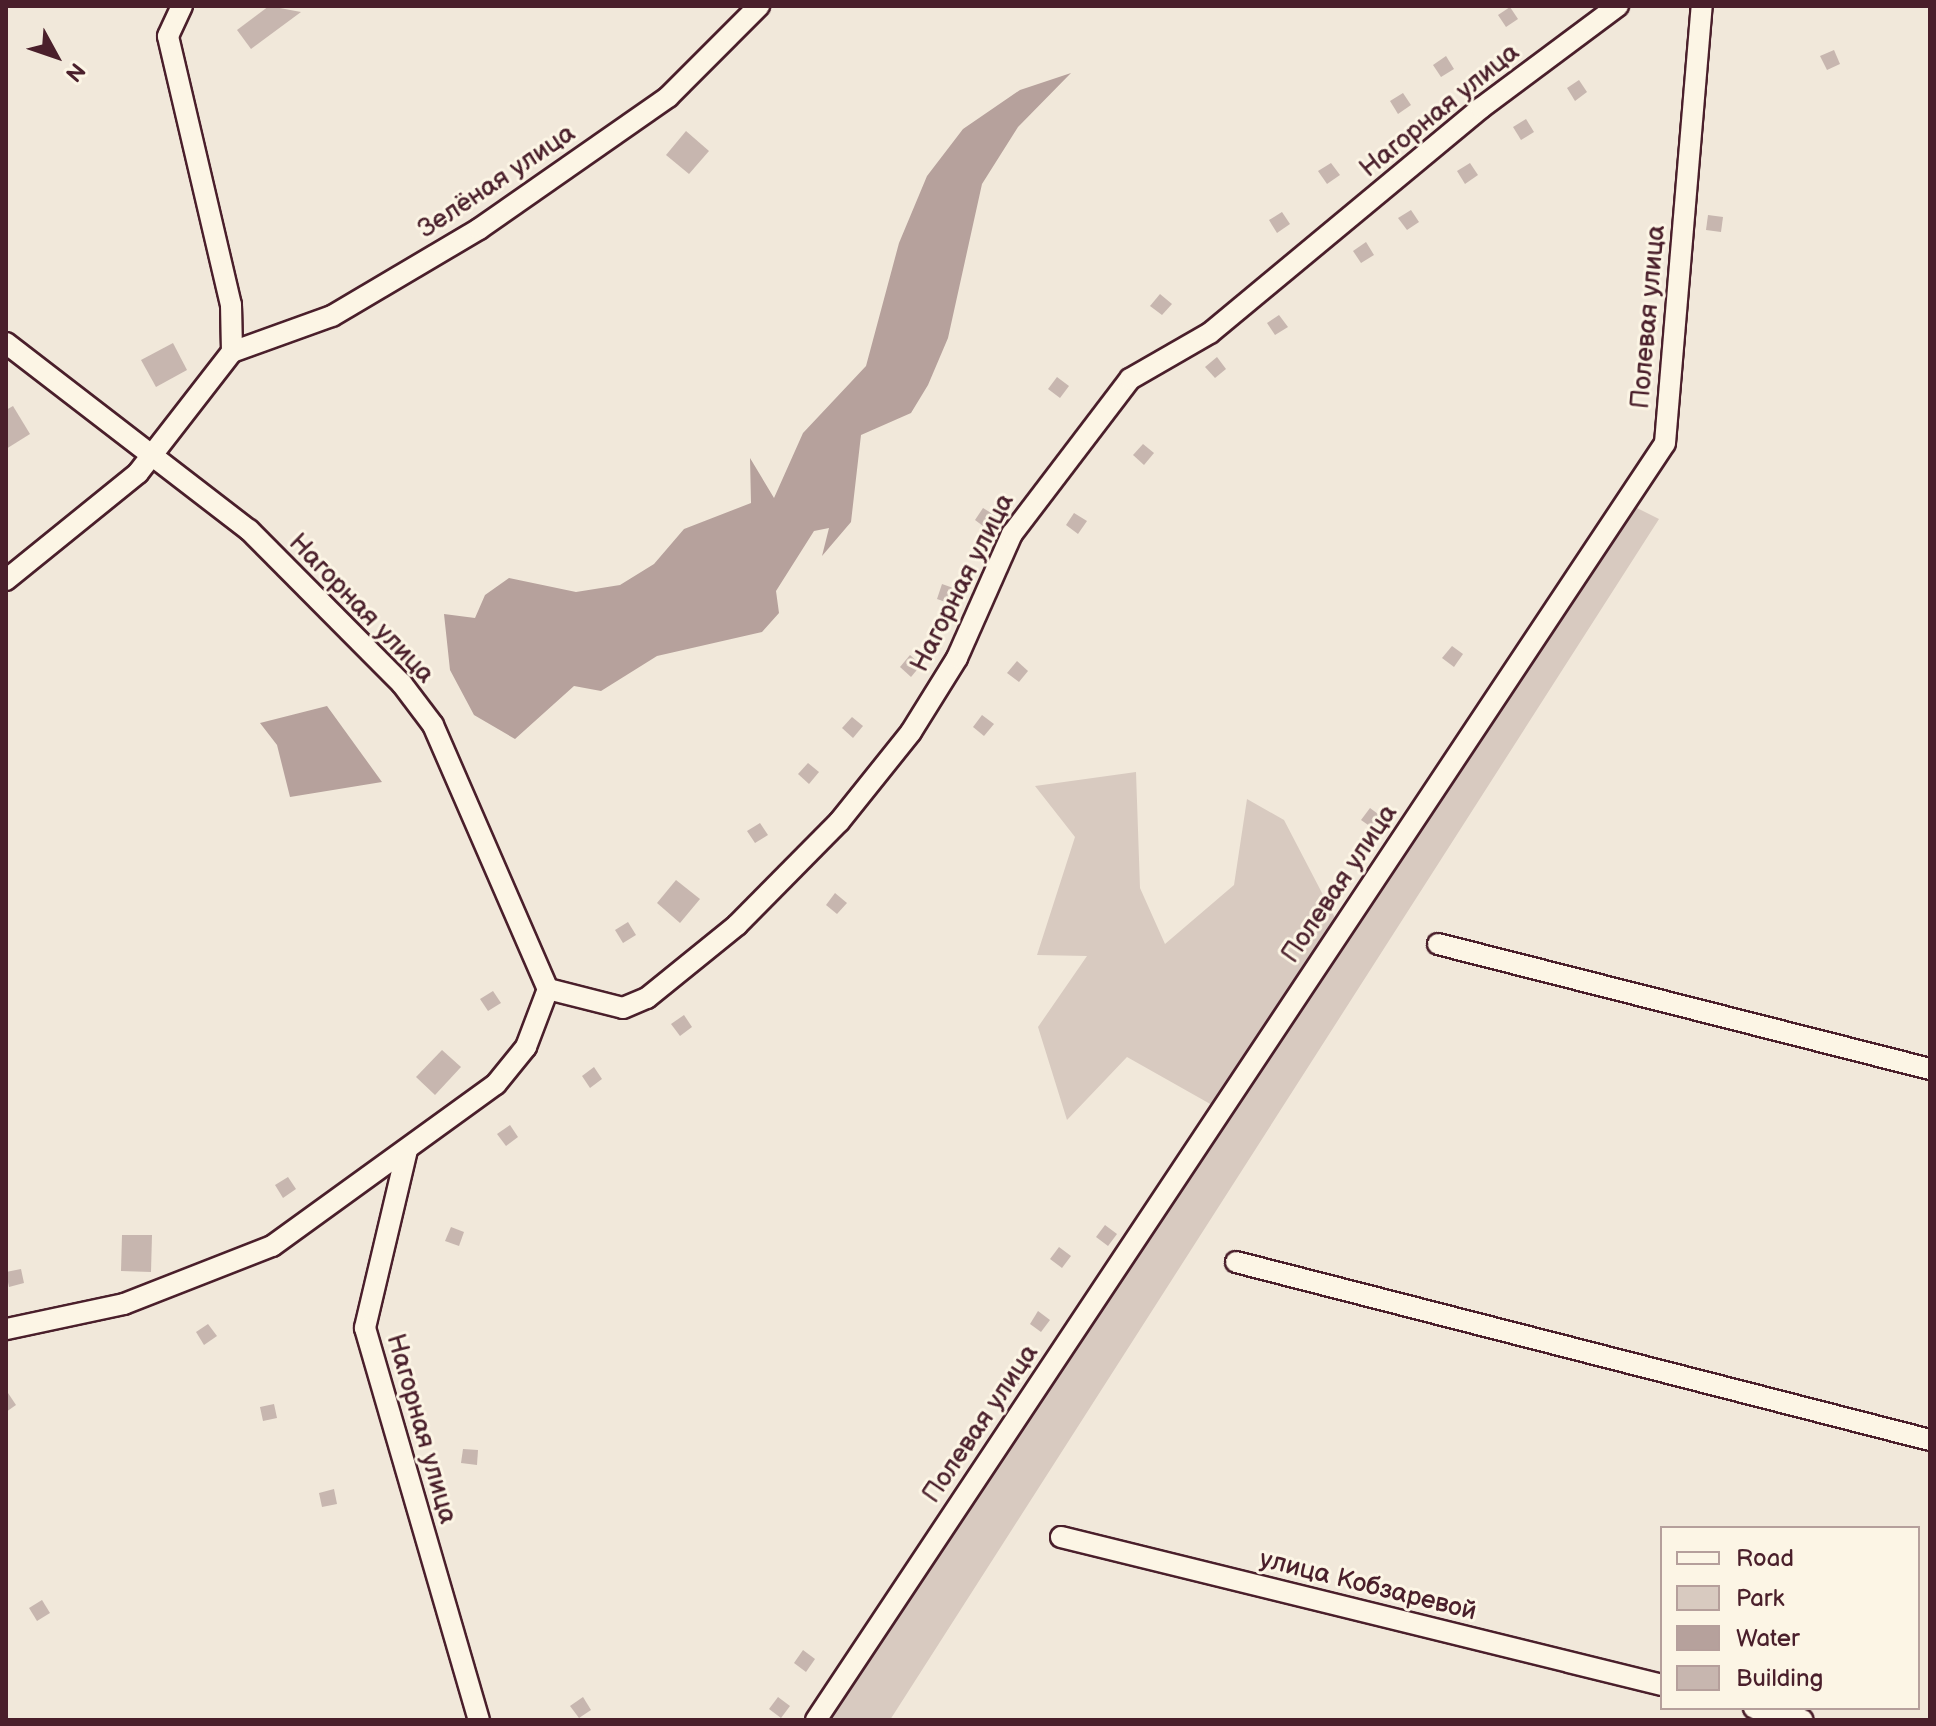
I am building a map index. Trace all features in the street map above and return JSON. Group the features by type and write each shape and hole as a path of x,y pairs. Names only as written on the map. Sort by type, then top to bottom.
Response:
{"street":[{"path":"6,580 156,452 232,352 231,305 168,36 182,6"},
{"name":"Зелёная улица","path":"232,352 332,316 479,229 668,97 759,6"},
{"name":"Нагорная улица","path":"156,452 249,530 402,684 433,725 548,989 623,1008 647,998 737,925 839,822 911,732 957,658 1012,534 1130,379 1210,333 1481,108 1618,6"},
{"name":"Полевая улица","path":"816,1720 1665,443 1702,6"},
{"path":"6,343 156,452"},
{"path":"1438,944 1930,1069"},
{"path":"6,1329 124,1304 272,1246 407,1150 513,1067 548,989"},
{"name":"Нагорная улица","path":"407,1150 365,1328 479,1720"},
{"path":"1236,1262 1930,1440"},
{"name":"улица Кобзаревой","path":"1061,1537 1660,1685"},
{"path":"1762,1710 1803,1720"}],"green space":[{"path":"1629,504 1659,519 890,1720 830,1720 1228,1114 1127,1057 1067,1120 1038,1027 1087,956 1037,955 1075,837 1035,786 1136,772 1140,888 1165,944 1234,885 1247,799 1284,820 1347,941"}],"water":[{"path":"1071,73 1018,127 982,184 948,338 928,385 911,413 861,435 851,522 822,556 829,528 814,531 776,591 779,613 762,632 657,656 601,691 574,686 515,739 474,715 450,670 444,614 475,618 485,595 509,578 576,592 620,585 654,564 684,529 751,503 750,458 774,498 803,433 866,366 899,243 927,176 963,129 1020,90"},
{"path":"327,706 382,782 290,797 277,745 260,723"}],"building":[{"path":"269,6 301,12 251,49 237,30"},
{"path":"1510,7 1518,19 1506,27 1498,15"},
{"path":"1834,50 1840,64 1827,70 1820,56"},
{"path":"1446,56 1454,69 1441,77 1433,65"},
{"path":"1579,80 1587,92 1575,101 1567,88"},
{"path":"1403,93 1411,105 1398,114 1390,101"},
{"path":"1526,119 1534,132 1521,140 1513,127"},
{"path":"686,131 709,151 689,174 666,155"},
{"path":"1331,163 1340,175 1327,184 1318,171"},
{"path":"1470,163 1478,175 1465,184 1457,171"},
{"path":"1411,210 1419,222 1407,230 1398,218"},
{"path":"1282,212 1290,224 1277,233 1269,220"},
{"path":"1708,215 1723,217 1721,232 1706,230"},
{"path":"1366,242 1374,255 1361,263 1353,251"},
{"path":"1160,294 1172,304 1162,315 1150,306"},
{"path":"1279,315 1288,327 1275,335 1267,323"},
{"path":"173,343 187,370 156,387 141,360"},
{"path":"1217,357 1226,369 1215,378 1205,367"},
{"path":"1057,377 1069,386 1060,398 1048,389"},
{"path":"13,406 30,434 6,449 6,410"},
{"path":"1143,444 1154,453 1144,465 1133,455"},
{"path":"983,508 996,516 987,529 975,520"},
{"path":"1074,513 1087,521 1078,534 1066,525"},
{"path":"942,584 956,589 951,604 937,599"},
{"path":"1452,646 1463,654 1454,667 1442,658"},
{"path":"910,655 921,665 911,677 900,667"},
{"path":"1017,661 1028,671 1019,682 1007,673"},
{"path":"982,715 994,724 984,736 973,727"},
{"path":"852,717 863,726 853,738 842,728"},
{"path":"808,763 819,772 809,784 798,774"},
{"path":"1370,808 1382,817 1374,829 1361,820"},
{"path":"760,823 768,835 755,843 747,831"},
{"path":"676,880 700,899 680,923 657,903"},
{"path":"835,893 847,903 837,914 826,905"},
{"path":"628,922 636,935 623,943 615,930"},
{"path":"493,991 501,1003 488,1011 480,999"},
{"path":"684,1015 692,1027 680,1036 671,1024"},
{"path":"442,1050 461,1067 435,1095 416,1077"},
{"path":"594,1067 602,1079 590,1088 582,1076"},
{"path":"510,1125 518,1137 506,1146 497,1134"},
{"path":"288,1177 296,1189 283,1198 275,1185"},
{"path":"1105,1225 1117,1234 1108,1246 1096,1237"},
{"path":"451,1227 464,1232 459,1246 445,1241"},
{"path":"122,1235 152,1235 151,1272 121,1271"},
{"path":"1059,1247 1071,1256 1062,1268 1050,1259"},
{"path":"21,1269 24,1283 9,1287 6,1272"},
{"path":"1038,1311 1050,1320 1041,1332 1030,1324"},
{"path":"208,1324 217,1336 204,1345 196,1332"},
{"path":"1007,1374 1019,1383 1010,1395 998,1386"},
{"path":"6,1390 16,1405 6,1412"},
{"path":"274,1404 277,1418 263,1421 260,1407"},
{"path":"463,1449 478,1450 477,1465 461,1463"},
{"path":"334,1489 337,1504 322,1507 319,1493"},
{"path":"42,1600 50,1613 37,1621 29,1608"},
{"path":"803,1650 815,1659 806,1672 794,1663"},
{"path":"583,1697 591,1710 579,1718 570,1706"},
{"path":"778,1697 790,1706 781,1718 769,1709"}]}
